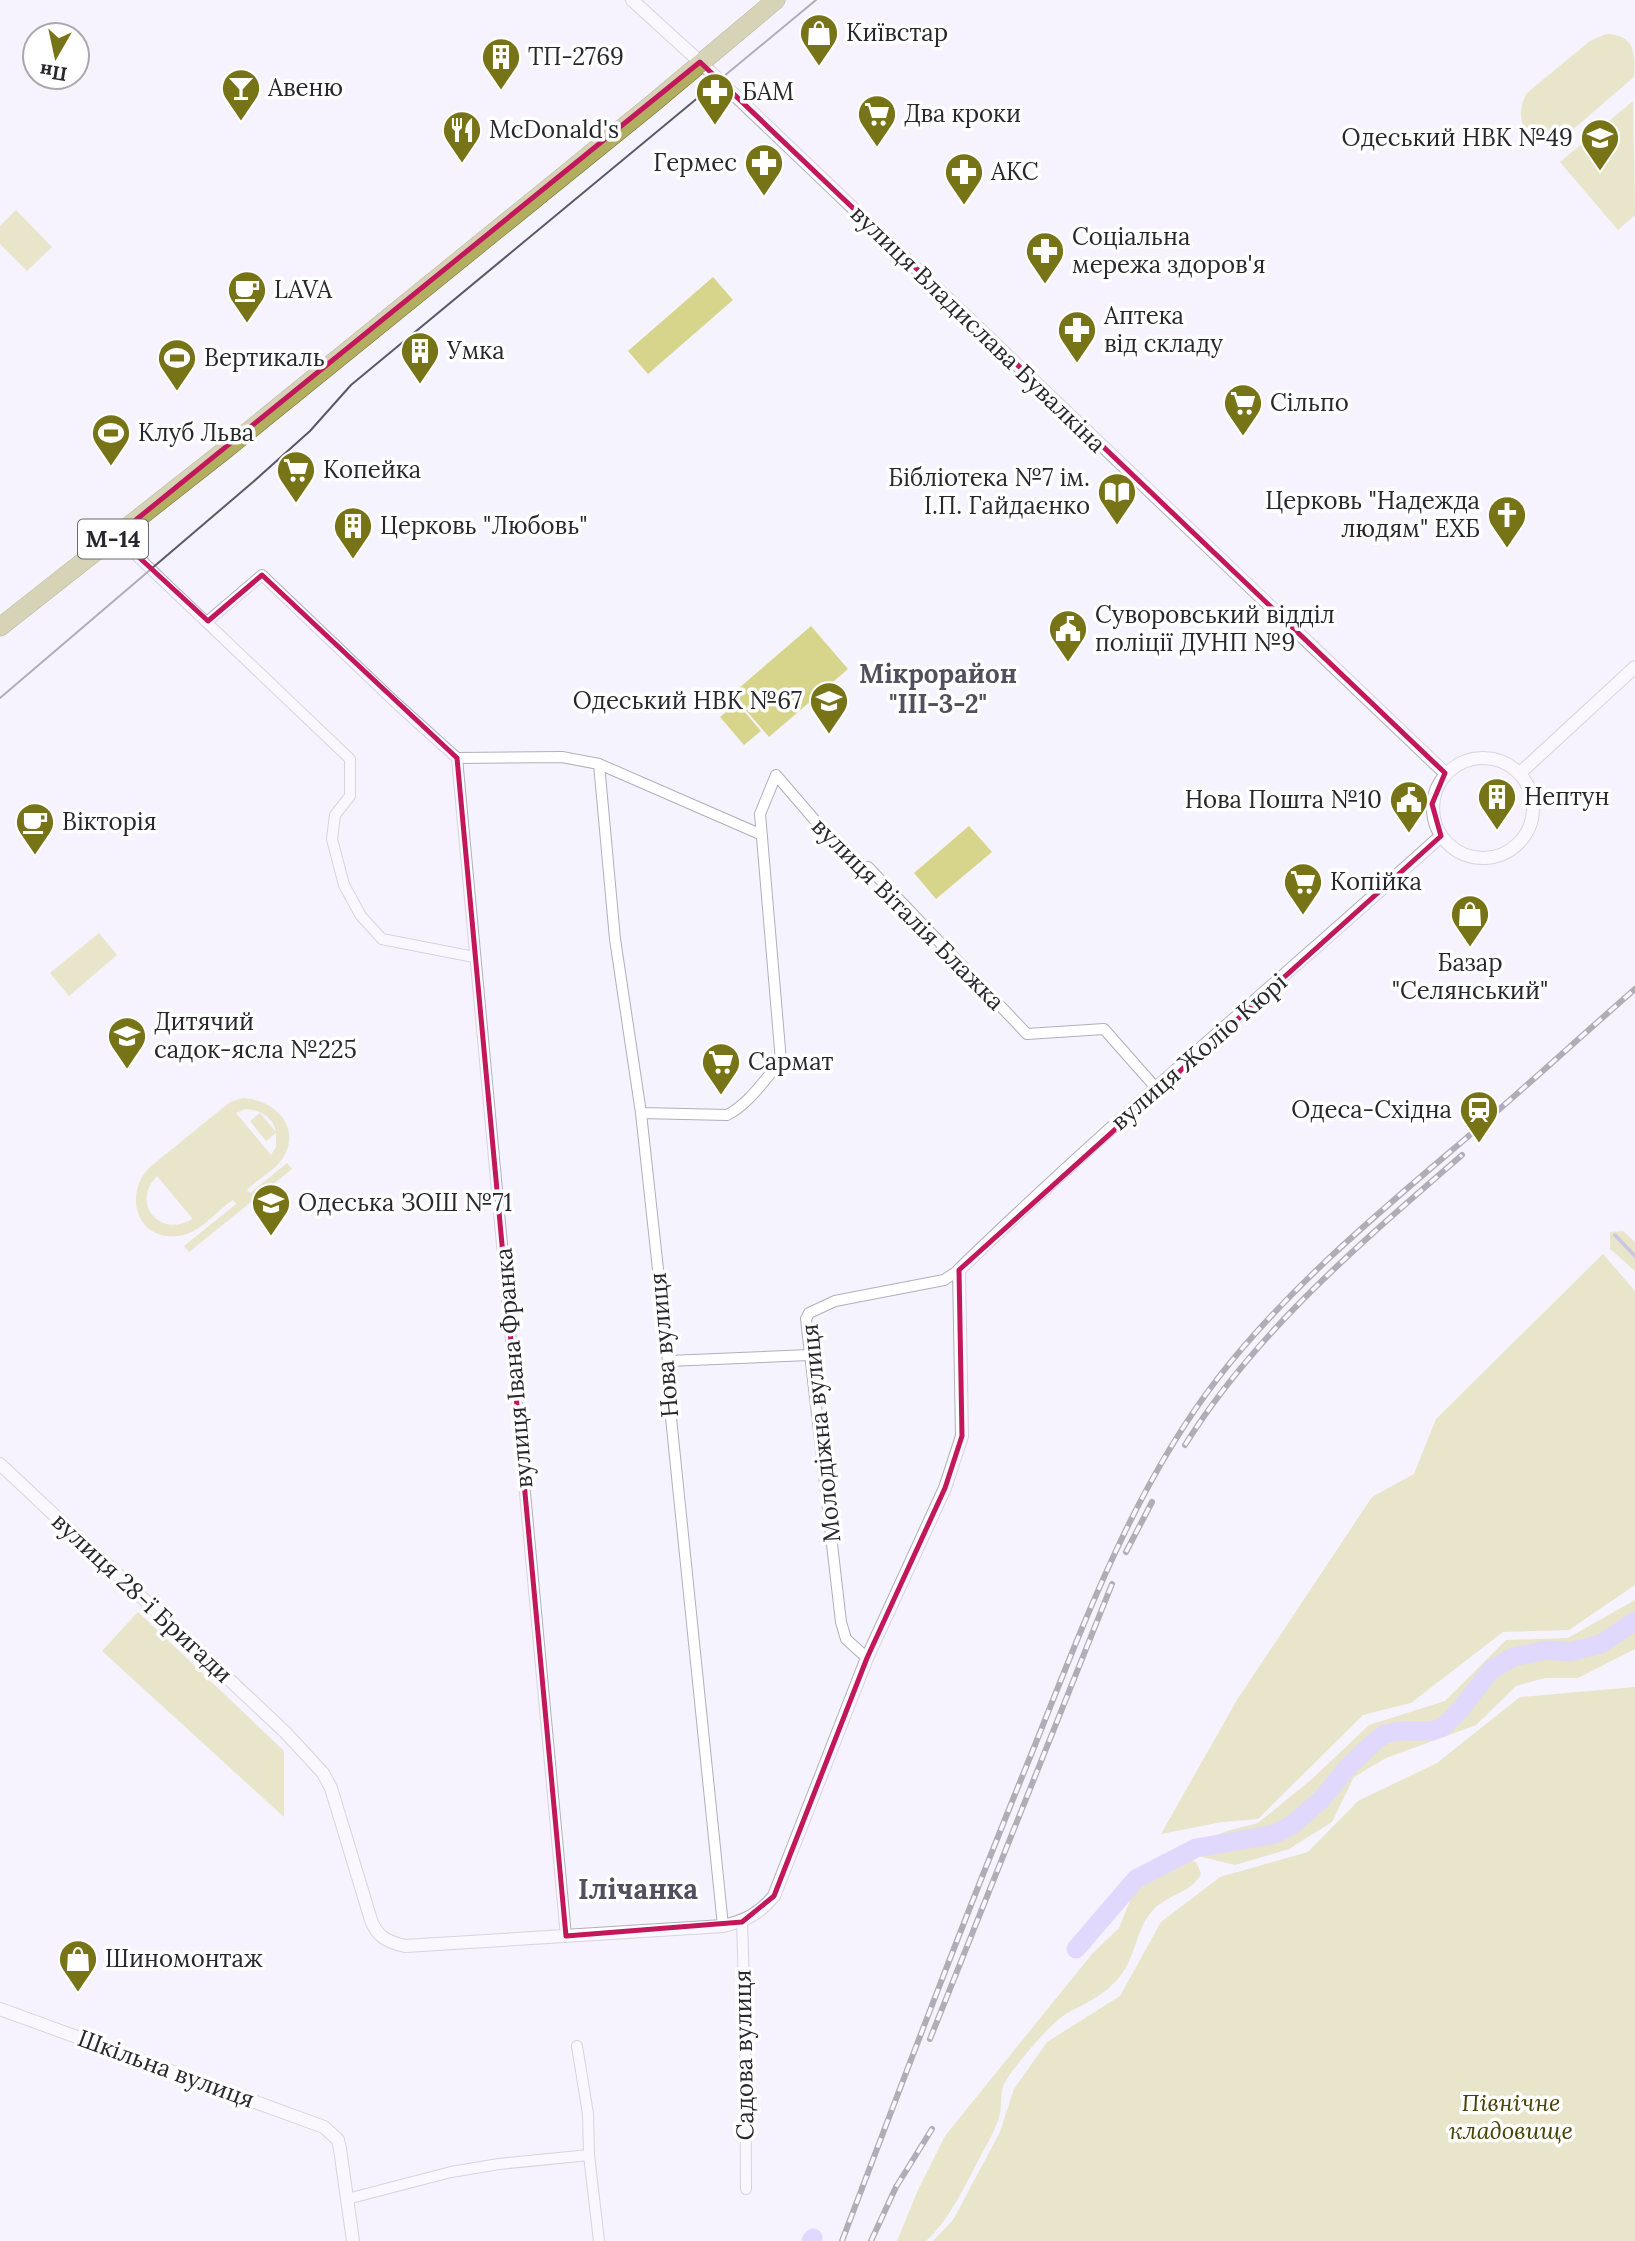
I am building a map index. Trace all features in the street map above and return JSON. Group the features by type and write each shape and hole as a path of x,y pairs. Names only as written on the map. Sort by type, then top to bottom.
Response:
{"highway":[{"name":"М-14","path":"0,627 562,177 776,0"}],"street":[{"name":"вулиця Владислава Бувалкіна","path":"632,0 701,62 1445,773"},
{"path":"116,536 350,759 350,796 335,815 332,839 344,885 361,916 382,939 474,957"},
{"path":"208,621 262,575 396,704 457,758 562,757 599,764 762,835 781,1061 750,1097 727,1115 641,1113"},
{"path":"1520,773 1635,667"},
{"name":"вулиця Івана Франка","path":"457,758 566,1936"},
{"path":"1474,758 1491,758 1506,763 1520,773 1529,787 1533,803 1529,827 1521,841 1500,855 1483,858 1452,848 1441,836 1434,821 1432,804 1436,788 1445,773 1458,763 1474,758"},
{"name":"Нова вулиця","path":"599,764 615,939 641,1113 668,1362 681,1526 723,1926"},
{"name":"вулиця Віталія Блажка","path":"762,835 760,814 776,775 856,869 868,867 1027,1034 1104,1029 1156,1088"},
{"name":"вулиця Жоліо Кюрі","path":"958,1270 1156,1088 1441,836"},
{"path":"566,1936 723,1926 742,1922 764,1907 774,1896 867,1658 945,1488 962,1436 958,1270"},
{"name":"Молодіжна вулиця","path":"867,1658 846,1639 841,1622 806,1319 809,1313 835,1301 944,1280 958,1270"},
{"path":"668,1362 809,1355"},
{"name":"вулиця 28-ї Бригади","path":"0,1464 285,1732 323,1773 331,1788 371,1920 382,1937 405,1945 566,1936"},
{"name":"Садова вулиця","path":"742,1922 746,2189"},
{"name":"Шкільна вулиця","path":"0,2009 324,2127 332,2132 340,2149 347,2199"},
{"path":"577,2046 588,2114 589,2155 599,2241"},
{"path":"353,2241 347,2199 451,2172 589,2155"}],"highlighted area":[{"path":"700,62 1445,773 1432,804 1441,836 959,1270 962,1436 945,1488 867,1658 774,1896 742,1922 566,1936 457,758 262,575 208,621 116,536"}],"green space":[{"path":"1606,34 1628,41 1633,53 1634,77 1563,138 1541,140 1533,136 1522,123 1522,104 1527,93 1590,41"},
{"path":"1633,101 1635,215 1618,230 1560,162"},
{"path":"16,210 52,247 27,271 0,244 0,226"},
{"path":"713,277 733,300 648,374 628,351"},
{"path":"811,626 848,669 769,737 732,694"},
{"path":"737,703 761,731 744,745 720,717"},
{"path":"969,826 992,852 936,899 914,873"},
{"path":"99,933 117,955 69,996 50,973"},
{"path":"243,1098 267,1104 284,1119 288,1129 287,1150 280,1162 247,1190 250,1193 287,1163 292,1169 189,1252 184,1246 236,1204 233,1200 193,1231 178,1236 164,1236 152,1231 138,1214 137,1190 150,1167 230,1102","holes":["245,1109 261,1113 272,1122 276,1132 260,1113 250,1121 266,1141 276,1133 276,1147 271,1155 236,1113","157,1176 192,1218 192,1219 169,1225 152,1215 147,1197 149,1186"]},
{"path":"1623,1231 1635,1242 1635,1271 1610,1249 1610,1232"},
{"path":"1603,1254 1635,1291 1635,1585 1569,1630 1503,1632 1411,1703 1363,1715 1258,1819 1222,1822 1161,1834 1237,1700 1372,1497 1414,1474 1436,1419"},
{"path":"1635,1600 1635,1649 1578,1678 1545,1678 1516,1686 1476,1725 1386,1758 1354,1777 1332,1822 1289,1849 1235,1865 1202,1857 1199,1842 1258,1823 1312,1779 1369,1725 1445,1701 1506,1640 1568,1638"},
{"path":"138,1612 284,1751 284,1817 102,1651"},
{"name":"Північне кладовище","path":"1635,1687 1635,2241 933,2241 953,2220 1000,2132 1014,2089 1047,2042 1120,1996 1161,1922 1220,1877 1308,1852 1358,1801 1437,1763 1520,1697"},
{"path":"1187,1857 1197,1863 1201,1874 1192,1885 1161,1903 1148,1916 1122,1974 1104,1992 1059,2019 1007,2079 1003,2086 1000,2114 995,2129 942,2223 926,2241 897,2241 918,2190 945,2136 1092,1954 1119,1928 1134,1891"}],"waterway":[{"path":"1615,1235 1635,1256"},
{"path":"1076,1949 1136,1879 1196,1848 1275,1834 1292,1825 1322,1799 1346,1769 1375,1741 1385,1734 1432,1731 1443,1727 1491,1670 1513,1657 1547,1650 1569,1652 1601,1644 1635,1621"}],"tram line":[{"path":"0,698 253,482 310,431 351,385 816,0"}],"railway":[{"path":"842,2241 961,1930 1093,1602 1161,1463 1188,1420 1245,1345 1335,1253 1635,989"},
{"path":"1185,1445 1213,1403 1277,1326 1349,1255 1462,1155"},
{"path":"1126,1552 1152,1502"},
{"path":"930,2039 1112,1584"},
{"path":"871,2241 896,2187 932,2129"}],"place":[{"name":"Київстар","path":"819,67"},
{"name":"ТП-2769","path":"501,91"},
{"name":"Авеню","path":"241,122"},
{"name":"БАМ","path":"715,126"},
{"name":"Два кроки","path":"877,148"},
{"name":"McDonald's","path":"462,164"},
{"name":"Одеський НВК №49","path":"1600,172"},
{"name":"Гермес","path":"764,197"},
{"name":"АКС","path":"964,206"},
{"name":"Соціальна мережа здоров'я","path":"1045,285"},
{"name":"LAVA","path":"247,324"},
{"name":"Аптека від складу","path":"1077,364"},
{"name":"Умка","path":"420,385"},
{"name":"Вертикаль","path":"177,392"},
{"name":"Сільпо","path":"1243,437"},
{"name":"Клуб Льва","path":"111,467"},
{"name":"Копейка","path":"296,504"},
{"name":"Бібліотека №7 ім. І.П. Гайдаєнко","path":"1117,526"},
{"name":"Церковь \"Надежда людям\" ЕХБ","path":"1507,549"},
{"name":"Церковь \"Любовь\"","path":"353,560"},
{"name":"Суворовський відділ поліції ДУНП №9","path":"1068,663"},
{"name":"Одеський НВК №67","path":"829,735"},
{"name":"Нептун","path":"1497,831"},
{"name":"Нова Пошта №10","path":"1409,834"},
{"name":"Вікторія","path":"35,856"},
{"name":"Копійка","path":"1303,916"},
{"name":"Базар \"Селянський\"","path":"1470,948"},
{"name":"Дитячий садок-ясла №225","path":"127,1070"},
{"name":"Сармат","path":"721,1096"},
{"name":"Одеса-Східна","path":"1479,1144"},
{"name":"Одеська ЗОШ №71","path":"271,1237"},
{"name":"Шиномонтаж","path":"78,1993"}],"district":[{"name":"Мікрорайон \"ІІІ-3-2\"","path":"938,689"},
{"name":"Ілічанка","path":"638,1889"}]}
